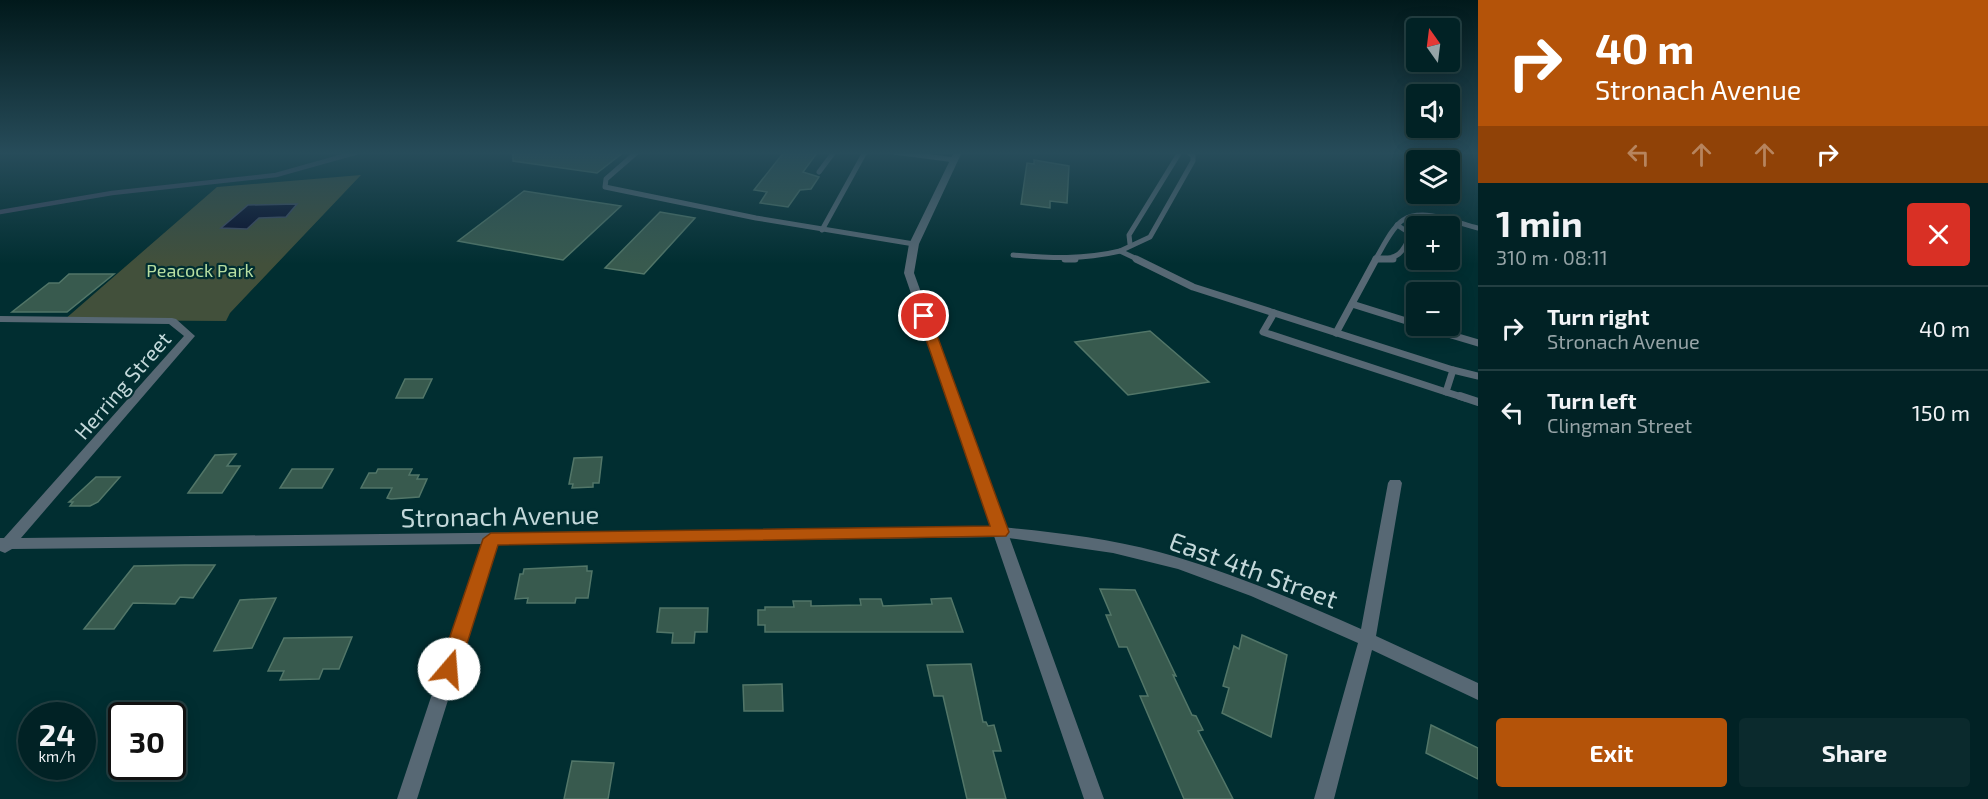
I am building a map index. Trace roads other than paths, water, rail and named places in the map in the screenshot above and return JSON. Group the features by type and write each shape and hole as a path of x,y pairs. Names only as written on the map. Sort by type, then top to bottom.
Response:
{"street":[{"path":"940,189 914,244 909,273 1094,799"},
{"name":"Herring Street","path":"0,319 172,321 190,336 3,546"},
{"path":"1324,799 1366,639 1395,483"},
{"name":"Stronach Avenue","path":"3,546 1000,532"},
{"name":"East 4th Street","path":"1000,532 1066,539 1179,564 1285,603 1478,692"},
{"path":"407,799 491,539"}],"lane":[{"path":"617,189 822,230 914,244"},
{"path":"822,230 844,189"},
{"path":"1130,244 1129,235 1157,189"},
{"path":"1013,255 1070,259 1120,252 1130,244 1150,237 1177,189"},
{"path":"1336,333 1397,225 1407,218 1418,216 1478,228"},
{"path":"1376,259 1396,259 1403,255 1411,234 1397,225"},
{"path":"1120,252 1193,287 1478,376"},
{"path":"1352,304 1406,321"},
{"path":"1274,313 1263,332 1478,402"},
{"path":"1455,336 1478,343"},
{"path":"1446,392 1453,370"}],"water":[{"path":"297,204 286,217 259,218 247,229 221,228 248,205"}],"waterway":[{"path":"0,212 146,189"}],"park label":[{"name":"Peacock Park","path":"200,270"}]}
